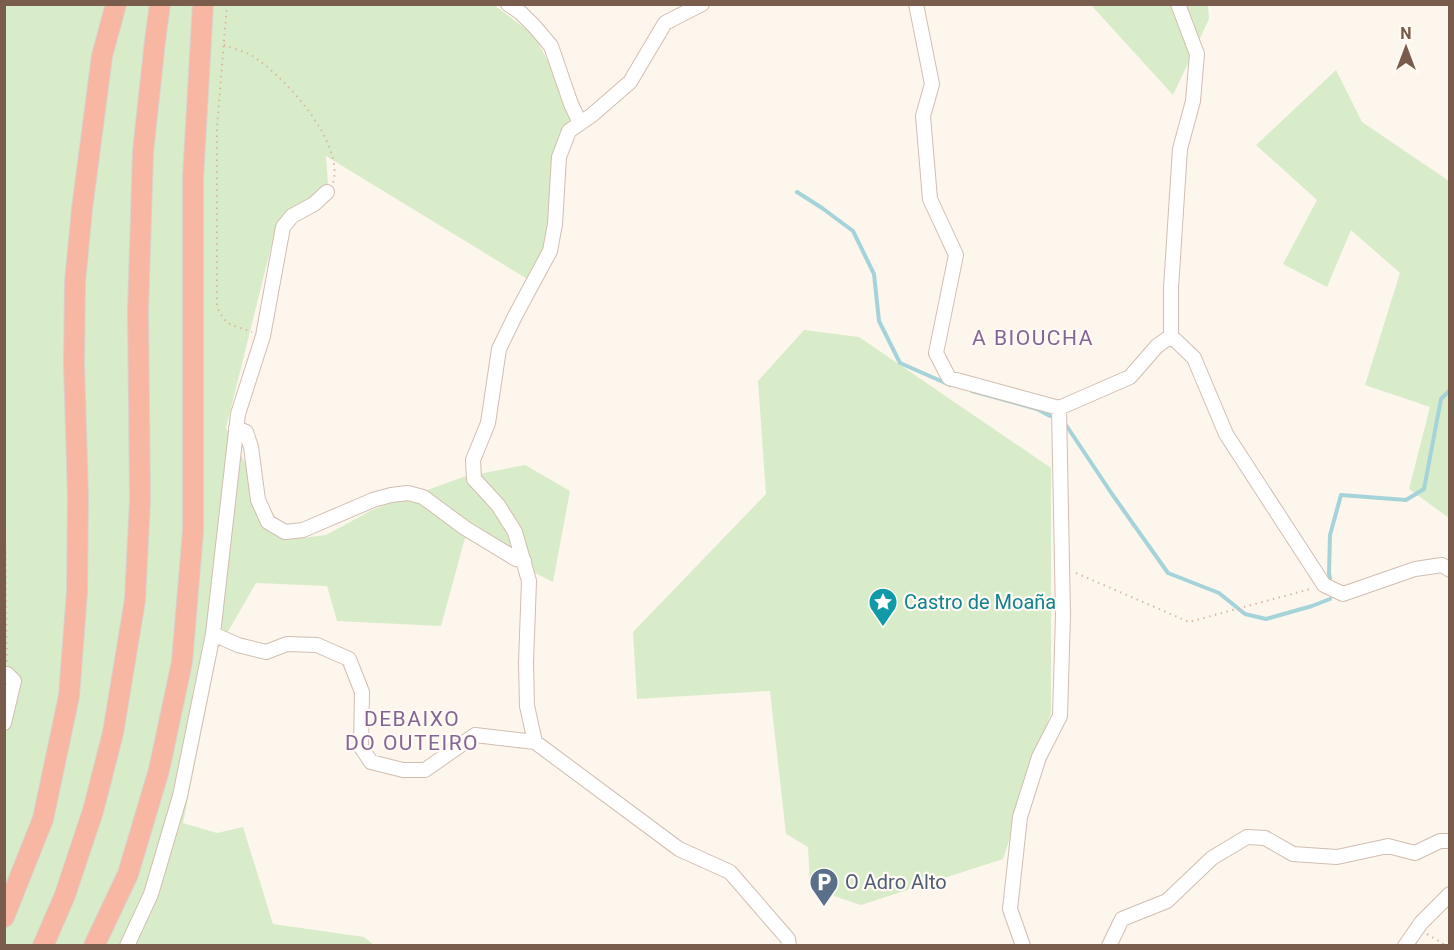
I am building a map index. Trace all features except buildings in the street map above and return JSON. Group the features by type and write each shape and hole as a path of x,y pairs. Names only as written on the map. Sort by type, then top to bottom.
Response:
{"highway":[{"path":"4,917 43,819 69,696 78,592 75,282 102,56 116,4"},
{"path":"43,945 65,895 93,811 113,733 135,600 140,500 138,311 143,152 160,4"},
{"path":"94,945 128,874 159,770 182,662 193,531 193,178 203,4"}],"street":[{"path":"508,4 535,27 551,46 580,123"},
{"path":"535,742 527,706 529,581 515,532 498,505 474,479 473,460 488,423 499,349 550,251 555,224 560,157 569,131 592,115 630,82 665,23 702,4"},
{"path":"916,4 932,84 922,116 930,199 956,255 936,353 949,378 1059,408 1130,377 1157,346 1171,336"},
{"path":"1178,4 1197,54 1193,101 1180,150 1171,288 1171,336 1194,358 1226,434 1324,585 1343,594 1415,569 1442,565 1449,570"},
{"path":"127,945 151,894 180,796 213,634 238,414 263,336 283,227 292,216 314,204 327,192"},
{"path":"1023,945 1010,909 1020,817 1039,757 1060,716 1063,615 1059,408"},
{"path":"236,428 246,432 251,447 258,500 268,522 285,532 303,530 373,500 408,493 423,497 465,528 516,559 524,561"},
{"path":"213,634 238,645 267,652 287,644 317,645 348,659 362,692 361,747 371,762 403,770 424,770 475,735 535,742 679,849 730,872 769,911 791,941"},
{"path":"4,723 14,681 6,674"},
{"path":"1109,945 1122,920 1167,901 1212,858 1247,837 1265,838 1293,854 1337,857 1388,846 1415,853 1440,841 1449,841"},
{"path":"1405,945 1417,928 1449,894"}],"path":[{"path":"227,4 217,127 217,307 228,324 263,336"},
{"path":"224,45 253,56 282,81 323,132 336,172 334,183 327,192"},
{"path":"4,450 6,674"},
{"path":"1062,567 1189,622 1324,585"},
{"path":"1417,928 1447,945"}],"green space":[{"path":"5,5 494,5 534,35 554,73 570,120 553,158 548,237 529,280 326,156 328,184 277,223 226,428 274,515 285,540 326,535 372,510 463,477 525,465 570,491 553,582 465,538 441,626 337,621 327,586 256,583 218,649 183,823 217,833 243,827 273,924 364,937 374,945 5,946"},
{"path":"1091,5 1208,5 1209,19 1173,95"},
{"path":"1336,70 1362,122 1449,181 1449,518 1409,489 1430,407 1365,385 1400,273 1351,230 1327,287 1283,264 1317,200 1256,145"},
{"path":"804,330 859,337 1051,468 1051,712 1003,859 861,905 810,888 808,847 786,834 770,691 637,699 633,632 766,494 758,381"}],"waterway":[{"path":"797,192 853,231 874,274 879,321 900,363 950,385"},
{"path":"1330,578 1330,535 1341,495 1406,500 1424,489 1441,399 1450,390"},
{"path":"972,391 1037,409 1050,416"},
{"path":"1066,425 1168,573 1219,593 1245,614 1266,619 1330,599"}],"place":[{"name":"Castro de Moaña","path":"883,628"},
{"name":"O Adro Alto","path":"824,908"}],"district":[{"name":"A BIOUCHA","path":"1033,338"},
{"name":"DEBAIXO DO OUTEIRO","path":"412,731"}]}
